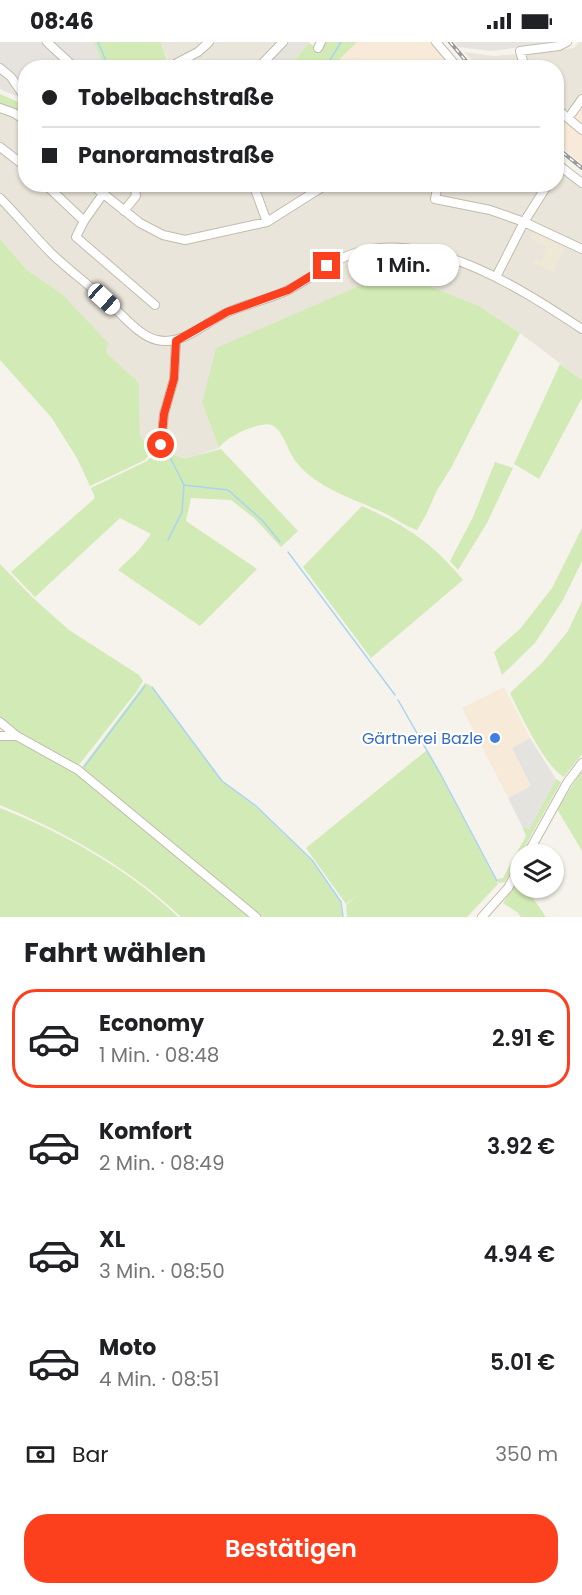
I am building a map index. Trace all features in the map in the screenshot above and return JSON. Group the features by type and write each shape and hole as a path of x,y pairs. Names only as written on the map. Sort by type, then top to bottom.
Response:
{"street":[{"path":"47,42 66,60"},
{"path":"183,60 210,42"},
{"path":"266,60 283,42"},
{"path":"436,42 451,60"},
{"path":"523,60 520,51 559,46 567,42"},
{"path":"0,68 11,77 18,87"},
{"path":"572,113 582,99"},
{"path":"0,108 18,116"},
{"path":"564,115 582,130"},
{"path":"0,147 18,161"},
{"path":"564,172 582,183"},
{"path":"53,192 84,221"},
{"path":"101,192 153,230 185,240 267,222 314,192"},
{"path":"124,211 135,196 135,192"},
{"path":"256,192 267,222"},
{"path":"436,192 435,199 490,210 524,222 582,249"},
{"path":"496,278 524,222 543,192"},
{"path":"103,194 76,237 155,304"},
{"path":"0,198 52,254 145,335 154,340 176,341 227,312 288,290 327,266 360,251 377,248 421,250 444,257 529,294 582,329"},
{"path":"161,445 164,414 174,379 176,341"},
{"path":"0,722 17,736 78,770 256,917"},
{"path":"0,736 17,736"},
{"path":"532,844 567,783 582,763"},
{"path":"482,917 510,884"}],"shaded area":[{"path":"0,42 94,42 101,60 18,60 18,97 0,89"},
{"path":"160,42 287,42 270,60 168,60"},
{"path":"287,42 310,42 293,60 270,60"},
{"path":"357,42 432,42 449,60 340,60"},
{"path":"454,42 558,42 492,51 458,47"},
{"path":"582,42 582,96 568,114 564,111 564,60 471,60 464,52 494,56 574,48"},
{"path":"582,105 582,164 564,149 564,117 569,121"},
{"path":"0,110 18,120 18,192 564,192 564,174 582,188 582,380 520,333 479,306 202,403 219,448 184,460 169,453 152,456 140,435 139,383 106,352 62,294 27,270 0,239"},
{"path":"534,232 565,247 553,272 533,263 535,259 542,262 546,255 543,253 546,246 531,239"},
{"path":"504,687 530,738 512,748 532,786 508,798 462,708"},
{"path":"530,738 556,779 529,830 522,826 508,798 531,786 512,748"}],"green space":[{"path":"94,42 160,42 167,60 101,60"},
{"path":"326,42 357,42 339,60 294,60 309,43 320,50"},
{"path":"0,94 18,102 18,113 0,104"},
{"path":"0,239 27,270 62,294 108,343 106,352 139,383 140,435 151,453 145,460 90,486 77,458 51,417 0,360"},
{"path":"378,278 423,284 479,306 520,333 417,530 315,480 297,463 280,432 272,425 260,425 243,431 228,439 219,448 202,403 216,348"},
{"path":"560,364 582,380 582,398 539,479 514,464"},
{"path":"221,449 298,531 281,547 254,518 231,500 191,498 186,521 257,569 200,626 118,570 139,550 151,534 120,518 35,597 11,572 95,498 91,488 147,461 152,456 169,453 184,459"},
{"path":"495,462 513,468 487,523 458,570 450,561 473,517"},
{"path":"362,506 392,520 417,536 441,556 463,580 371,658 303,567"},
{"path":"582,528 582,561 563,600 535,643 502,675 494,652 520,629 552,588"},
{"path":"0,564 69,630 139,675 143,681 78,766 17,734 0,719"},
{"path":"582,601 582,754 564,777 541,751 510,693 542,663 568,631"},
{"path":"145,683 150,685 221,780 256,807 312,861 340,902 343,917 258,917 82,770"},
{"path":"0,738 20,739 78,772 253,917 181,917 140,883 96,853 49,827 0,805"},
{"path":"427,750 498,884 467,917 347,917 346,905 358,895 346,904 306,848"},
{"path":"582,773 582,851 557,809"},
{"path":"556,779 561,782 526,844 522,844 526,836 522,826 529,829"},
{"path":"0,808 71,841 117,868 178,917 0,917"},
{"path":"510,865 510,873 505,882 499,883 497,879 503,878"},
{"path":"510,892 510,898 533,898 546,917 521,917 503,903"}],"waterway":[{"path":"98,42 106,60"},
{"path":"330,60 341,42"},
{"path":"170,457 184,485 228,490 262,520 280,542"},
{"path":"168,540 182,512 184,485"},
{"path":"288,552 395,695"},
{"path":"84,767 145,686"},
{"path":"152,687 222,781 256,806 312,860 341,902 343,917"},
{"path":"398,700 497,881"}],"railway":[{"path":"450,42 465,60"},
{"path":"564,153 582,168"}],"place":[{"name":"Gärtnerei Bazle","path":"495,738"}],"route":[{"path":"161,445 164,414 174,379 176,341 227,312 264,301 288,290 327,266"}]}
